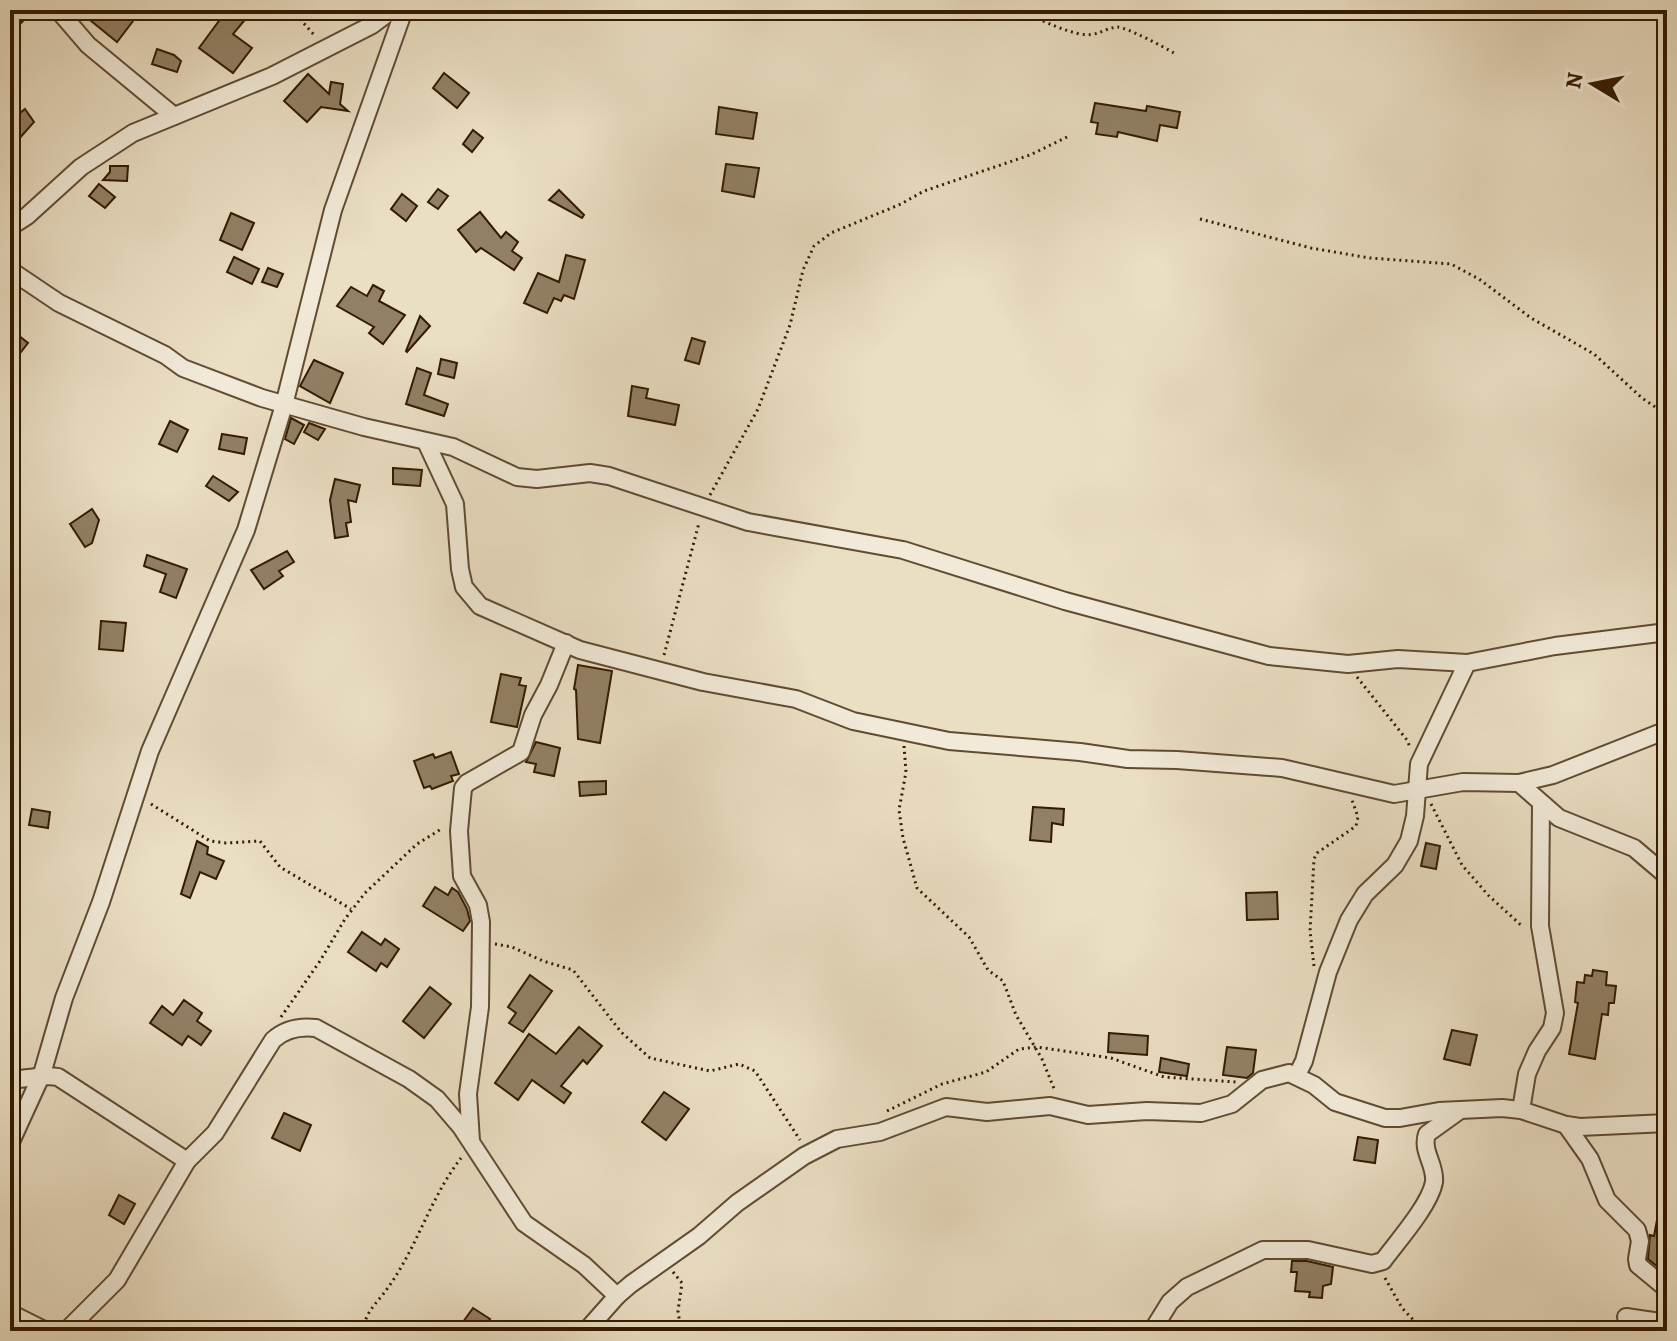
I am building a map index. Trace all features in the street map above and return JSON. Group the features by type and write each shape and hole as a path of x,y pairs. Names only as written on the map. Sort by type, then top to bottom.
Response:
{"street":[{"path":"58,10 88,45 174,116"},
{"path":"10,227 27,216 81,167 133,133 255,84 328,49 372,25 392,10"},
{"path":"10,1144 42,1074 64,998 101,902 136,791 166,712 246,530 284,405 333,210 404,10"},
{"path":"10,270 59,303 216,382 284,405 463,450 499,471 517,477 537,479 590,473 625,480 748,522 936,558 1050,597 1269,656 1348,664 1398,659 1467,663 1555,646 1667,632"},
{"path":"426,442 455,504 460,569 469,595 480,606 566,643 662,672 796,699 853,721 949,741 1128,759 1282,768 1394,794 1463,782 1519,783 1553,775 1667,730"},
{"path":"471,1143 468,1094 480,1007 480,911 462,876 463,788 521,752 533,715 566,643"},
{"path":"1297,1075 1304,1061 1322,992 1357,904 1395,865 1409,841 1418,792 1418,770 1467,663"},
{"path":"1519,783 1567,823 1634,848 1667,876"},
{"path":"1521,1110 1527,1074 1552,1028 1555,1013 1540,926 1541,803"},
{"path":"66,1331 117,1280 187,1161 215,1133 241,1088 281,1033 305,1026 316,1028 409,1079 437,1099 461,1127 524,1223 584,1265 617,1296"},
{"path":"586,1331 617,1296 699,1236 737,1203 809,1153 837,1139 880,1132 946,1107 987,1112 1056,1107 1088,1115 1147,1111 1201,1113 1232,1104 1271,1076 1289,1073 1297,1075 1335,1102 1385,1118 1502,1108 1521,1110 1566,1125 1598,1127 1667,1123"},
{"path":"10,1079 26,1079 42,1074 58,1077 187,1161"},
{"path":"1152,1331 1170,1302 1187,1287 1263,1250 1308,1250 1378,1263 1383,1261 1434,1184 1425,1145 1427,1134 1460,1110"},
{"path":"1566,1125 1590,1159 1607,1200 1637,1230 1640,1241 1638,1265 1667,1289"},
{"path":"10,1313 46,1331"},
{"path":"1626,1317 1667,1323"}],"path":[{"path":"292,10 328,49"},
{"path":"1015,10 1077,33 1093,35 1124,28 1174,53"},
{"path":"662,672 665,649 695,544 702,507 758,409 790,325 803,270 814,246 831,233 878,215 924,191 1030,155 1067,137"},
{"path":"1200,219 1311,248 1370,258 1451,264 1479,279 1531,318 1594,354 1642,398 1667,415"},
{"path":"1348,664 1407,740 1418,770"},
{"path":"890,729 906,751 906,772 899,810 917,888 969,937 988,970 1003,981 1016,1015 1037,1047 1054,1086 1056,1107"},
{"path":"1322,992 1312,957 1310,931 1314,859 1317,853 1356,826 1358,817 1355,807 1343,783"},
{"path":"136,791 151,805 210,841 260,841 280,867 351,909"},
{"path":"1418,792 1431,804 1452,849 1468,873 1523,927"},
{"path":"281,1033 279,1024 283,1014 325,954 351,909 417,844 461,812"},
{"path":"480,941 512,947 573,970 621,1032 650,1058 710,1071 739,1064 755,1071 809,1153"},
{"path":"883,1113 942,1084 986,1072 1019,1049 1037,1047 1111,1058 1164,1077 1256,1085"},
{"path":"364,1331 367,1314 390,1285 412,1249 440,1190 471,1143"},
{"path":"1378,1263 1402,1308 1424,1331"},
{"path":"658,1266 681,1279 678,1311 681,1331"}],"building":[{"path":"10,10 34,10 10,34"},
{"path":"98,10 119,10 133,21 117,42 90,20"},
{"path":"227,10 253,10 233,34 252,48 233,73 199,48"},
{"path":"157,49 181,61 177,72 152,64"},
{"path":"444,73 469,93 457,108 433,88"},
{"path":"308,74 329,94 331,82 343,84 340,104 348,111 321,107 307,122 284,101"},
{"path":"1095,103 1146,111 1147,106 1180,112 1177,128 1160,125 1157,141 1118,132 1117,137 1096,134 1098,123 1091,122"},
{"path":"719,107 757,113 753,139 716,134"},
{"path":"25,109 34,122 10,149 10,124"},
{"path":"473,130 483,138 472,152 463,144"},
{"path":"726,164 759,168 754,197 722,191"},
{"path":"110,166 128,166 127,181 103,180 110,172"},
{"path":"99,184 115,197 105,208 89,196"},
{"path":"438,189 448,196 438,209 428,202"},
{"path":"559,190 584,215 582,218 549,200"},
{"path":"402,194 417,206 406,221 391,209"},
{"path":"480,212 501,238 506,232 518,242 512,251 522,258 514,270 481,248 476,252 458,230"},
{"path":"231,213 254,223 242,250 220,240"},
{"path":"566,255 585,260 574,299 564,295 561,301 554,298 547,313 524,303 538,273 559,282"},
{"path":"234,257 259,269 252,284 227,272"},
{"path":"268,268 283,274 277,287 262,282"},
{"path":"373,285 384,291 379,301 405,315 383,344 369,333 374,327 337,306 351,287 367,296"},
{"path":"420,316 430,326 407,352 406,351"},
{"path":"18,335 28,343 10,366 10,346"},
{"path":"692,338 705,342 699,364 685,360"},
{"path":"441,359 457,363 454,378 438,374"},
{"path":"314,360 343,373 330,403 300,386"},
{"path":"417,368 431,373 424,395 448,404 444,416 406,404"},
{"path":"632,386 648,389 646,398 679,405 675,425 628,416"},
{"path":"291,418 304,425 294,444 285,439"},
{"path":"170,421 188,430 177,452 159,444"},
{"path":"309,423 325,429 318,440 304,432"},
{"path":"222,434 247,438 244,454 219,449"},
{"path":"393,468 422,470 420,486 393,484"},
{"path":"213,476 238,492 229,501 206,486"},
{"path":"335,479 360,485 356,502 348,500 351,522 346,523 348,536 335,538 330,500"},
{"path":"92,509 99,520 92,543 85,547 70,524"},
{"path":"287,551 294,562 279,571 283,576 264,589 251,570"},
{"path":"147,555 187,569 176,598 160,592 166,574 144,566"},
{"path":"101,621 126,623 123,651 99,649"},
{"path":"578,665 612,671 600,743 578,739 574,689"},
{"path":"501,674 521,678 519,685 526,686 517,727 491,722"},
{"path":"536,742 560,748 554,776 534,772 536,764 526,762"},
{"path":"451,752 459,774 451,776 453,781 432,789 430,786 424,788 414,761"},
{"path":"606,781 606,794 580,796 579,782"},
{"path":"1033,807 1064,809 1063,825 1052,823 1051,842 1030,840"},
{"path":"32,809 50,812 48,828 29,825"},
{"path":"197,841 208,847 207,854 224,861 216,879 200,872 190,898 181,894"},
{"path":"1426,843 1440,846 1436,869 1421,866"},
{"path":"435,887 448,895 452,888 458,892 470,921 463,931 423,906"},
{"path":"1277,892 1278,919 1247,920 1246,893"},
{"path":"362,932 381,945 385,939 399,949 387,967 381,963 376,971 348,952"},
{"path":"1593,970 1607,972 1606,985 1616,986 1614,1003 1609,1003 1608,1015 1602,1014 1595,1059 1569,1054 1578,1003 1575,1002 1577,982 1584,983 1585,975 1592,976"},
{"path":"530,975 552,991 523,1032 509,1023 516,1013 508,1007"},
{"path":"430,987 451,1004 424,1038 403,1021"},
{"path":"184,1000 202,1013 197,1021 211,1031 201,1045 188,1036 182,1045 150,1023 162,1006 173,1015"},
{"path":"579,1027 602,1046 587,1064 583,1060 561,1086 571,1093 564,1103 532,1080 518,1100 495,1083 529,1034 556,1054"},
{"path":"1452,1030 1477,1035 1470,1065 1444,1059"},
{"path":"1109,1033 1148,1036 1147,1055 1108,1052"},
{"path":"1227,1047 1256,1050 1253,1073 1247,1078 1223,1075"},
{"path":"1161,1058 1189,1064 1187,1076 1159,1072"},
{"path":"664,1092 689,1109 666,1140 642,1122"},
{"path":"284,1113 311,1125 300,1151 272,1138"},
{"path":"1358,1137 1378,1140 1375,1163 1354,1160"},
{"path":"119,1195 135,1204 124,1224 109,1215"},
{"path":"1661,1199 1667,1200 1667,1269 1658,1267 1648,1259 1650,1235 1654,1236"},
{"path":"1292,1261 1333,1267 1331,1284 1323,1286 1322,1298 1309,1297 1310,1292 1295,1291 1297,1272 1291,1272"},
{"path":"473,1308 490,1319 482,1331 476,1331 463,1322"}]}
